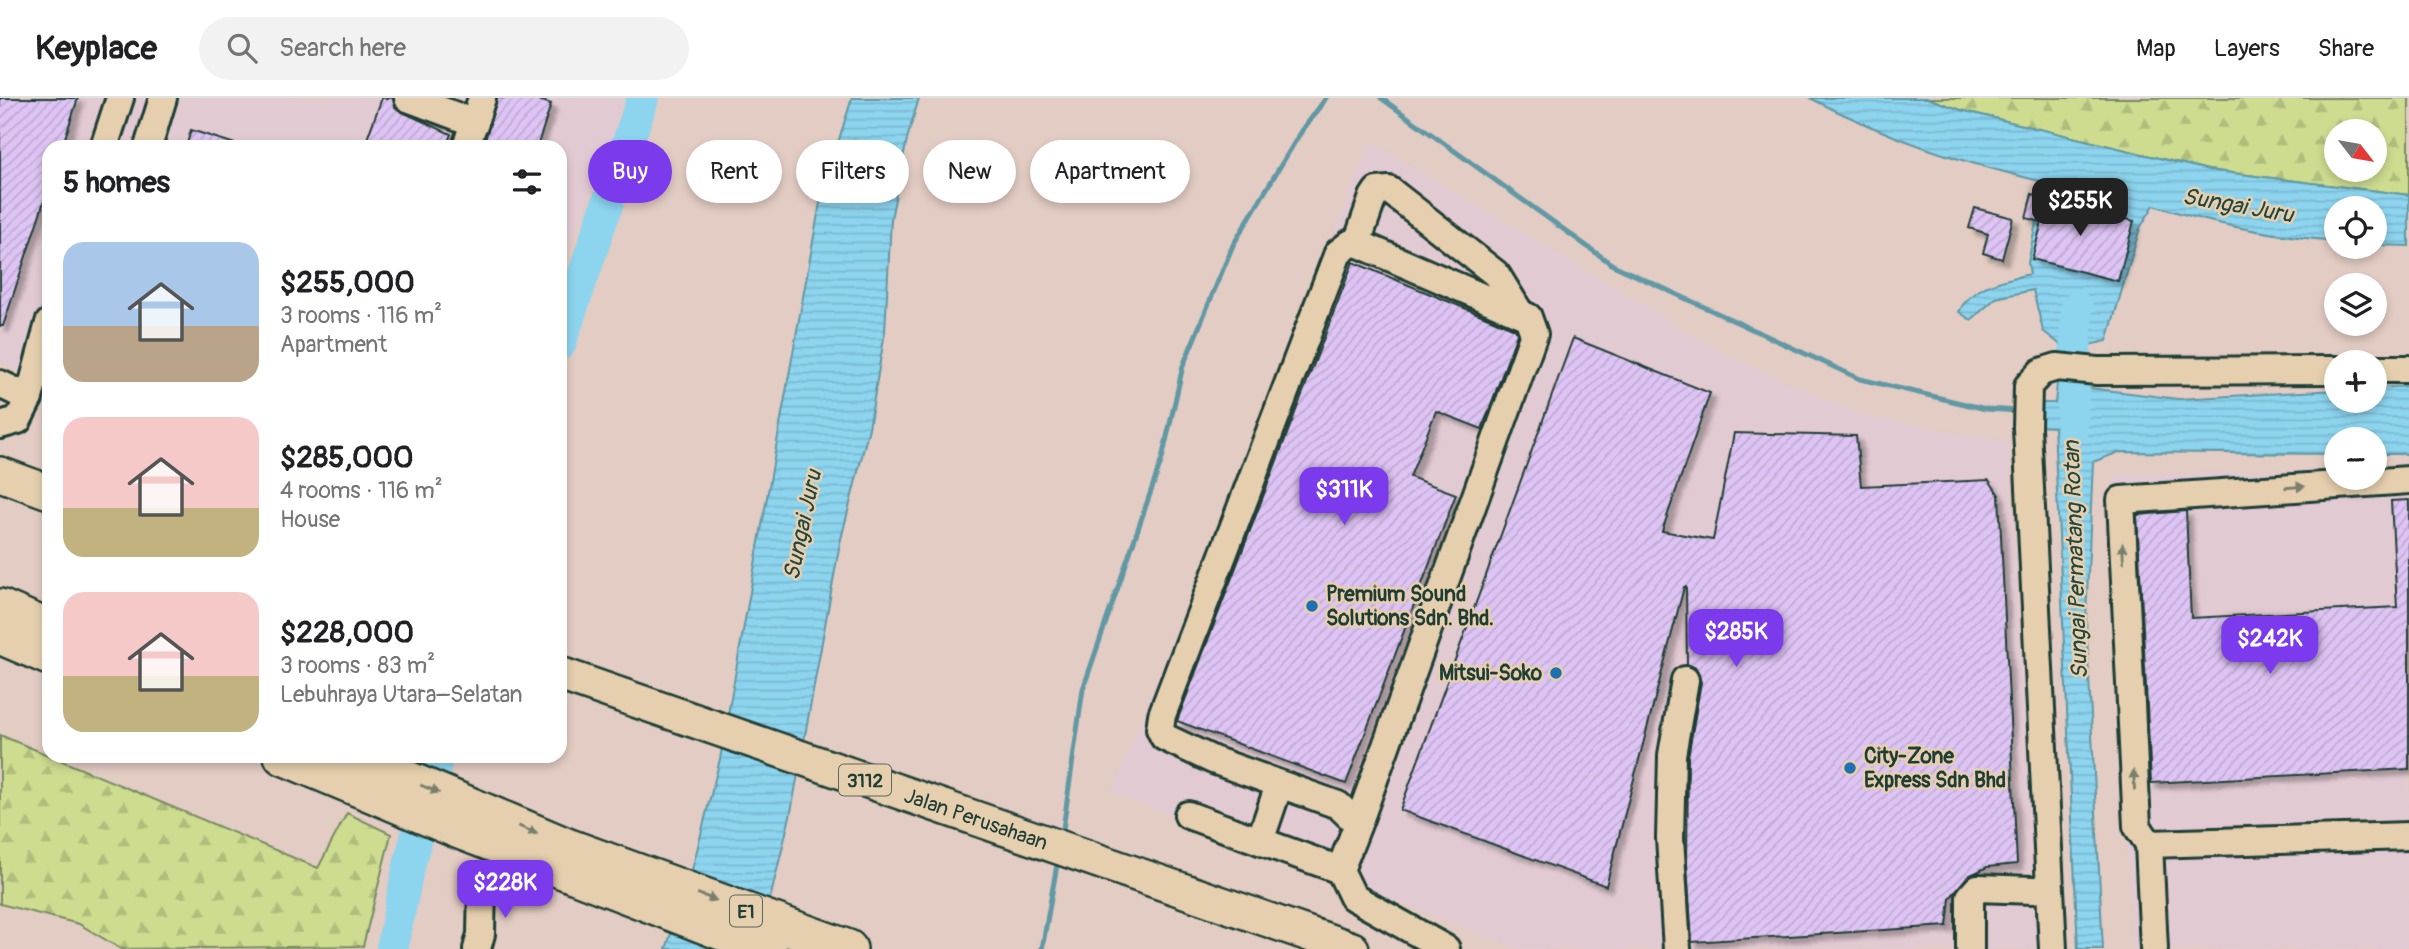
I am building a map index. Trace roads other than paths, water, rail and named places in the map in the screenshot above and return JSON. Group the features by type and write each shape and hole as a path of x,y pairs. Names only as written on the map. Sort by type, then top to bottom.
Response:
{"highway":[{"path":"0,608 42,626"},
{"path":"0,635 42,653"},
{"name":"E1","path":"307,763 393,788 461,816 569,848 640,887 768,949"},
{"name":"E1","path":"360,763 393,788"},
{"name":"E1","path":"640,887 848,949"}],"main road":[{"path":"0,474 42,489"},
{"name":"Jalan Perusahaan","path":"567,676 1352,949"}],"street":[{"path":"106,140 120,98"},
{"path":"150,140 163,98"},
{"path":"408,98 471,135 482,98"},
{"path":"1357,243 1373,197 1377,191 1388,190 1496,274 1520,313"},
{"path":"1340,870 1358,824 1534,334 1528,317 1520,313 1357,243 1351,243 1338,253 1162,715 1160,729 1164,737 1279,785 1338,805 1358,824"},
{"path":"0,425 18,419 29,398 42,349"},
{"path":"2053,949 2027,428 2028,386 2041,372 2057,367 2097,370 2324,370"},
{"path":"2387,369 2409,369"},
{"path":"0,384 29,398"},
{"path":"2154,949 2149,844 2137,826 2121,500 2409,480"},
{"path":"1677,949 1670,838 1672,755 1685,680"},
{"path":"1260,841 1279,785"},
{"path":"2028,801 2034,949"},
{"path":"1188,815 1340,870 1353,897 1446,949"},
{"path":"2149,844 2409,836"},
{"path":"477,949 481,934 482,883"},
{"path":"1970,949 1970,897 1973,891 1978,888 2033,890"}],"water":[{"name":"Sungai Juru","path":"852,98 919,98 907,140 839,140"},
{"name":"Sungai Juru","path":"1810,98 1927,98 1961,110 2208,170 2409,195 2409,246 2387,245 2387,196 2324,196 2324,240 2244,229 2154,205 2140,228 2107,341 2067,350 2043,331 2033,290 1996,298 1971,320 1959,312 1971,296 1989,285 2030,274 2028,263 2044,182 1924,148"},
{"name":"Sungai Juru","path":"820,203 894,203 885,332 869,428 840,543 791,812 758,949 666,949 693,866 720,759"},
{"path":"2057,384 2178,399 2324,391 2324,413 2387,413 2387,387 2409,386 2409,454 2387,454 2387,427 2324,427 2324,454 2119,452 2093,462 2086,618 2103,949 2078,949 2054,427 2038,426 2039,403 2055,403"}],"waterway":[{"path":"567,323 643,98"},
{"path":"1062,836 1083,689 1162,459 1183,366 1233,245 1299,135 1326,98"},
{"path":"1381,98 1613,265 1860,379 1986,409 2020,411"},
{"name":"Sungai Permatang Rotan","path":"2072,430 2077,307"},
{"path":"392,949 408,869 436,763"},
{"path":"1042,949 1058,859"}],"place":[{"name":"Premium Sound Solutions Sdn. Bhd.","path":"1312,606"},
{"name":"Mitsui-Soko","path":"1556,673"},
{"name":"City-Zone Express Sdn Bhd","path":"1850,768"}]}
